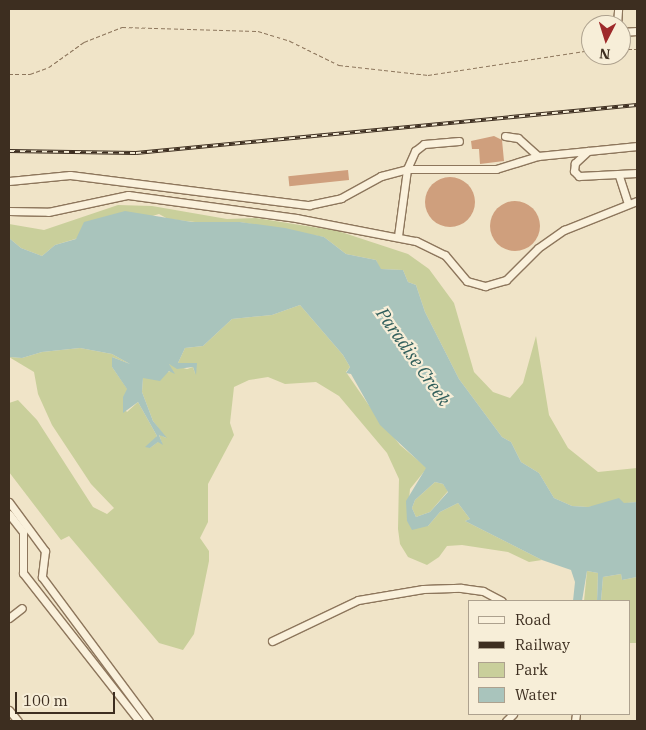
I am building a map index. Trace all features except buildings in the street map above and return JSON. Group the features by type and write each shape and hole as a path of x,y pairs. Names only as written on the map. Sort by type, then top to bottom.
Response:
{"street":[{"path":"505,136 518,138 538,156"},
{"path":"398,236 407,169 419,146 459,141"},
{"path":"9,181 70,175 293,206 330,202 382,176 407,169 496,169 538,156 637,146"},
{"path":"588,151 575,163 575,174 590,178 637,173"},
{"path":"619,176 628,204"},
{"path":"9,211 48,212 128,195 398,236 433,248 467,281 496,284 564,230 637,201"},
{"path":"9,502 45,551 42,578 149,721"},
{"path":"9,514 23,532 23,573 139,721"},
{"path":"272,641 358,600 424,590 461,588 483,591 500,600"},
{"path":"9,618 22,608"},
{"path":"9,710 18,721"}],"path":[{"path":"9,74 30,74 49,67 84,42 122,27 258,31 290,41 339,65 428,75 581,52"}],"green space":[{"path":"118,205 152,206 227,219 256,218 338,231 408,254 429,269 454,303 474,372 493,392 510,398 523,383 536,336 549,415 568,448 598,472 637,468 637,502 588,507 572,506 554,498 539,473 521,462 511,442 502,437 459,379 425,312 416,285 408,282 403,270 380,269 376,260 346,254 324,237 240,222 213,224 168,219 159,214 55,245 42,256 21,248 9,238 9,224 44,230"},
{"path":"300,305 343,355 350,367 346,372 368,404 400,445 427,468 410,489 407,521 428,526 440,512 458,503 470,519 465,521 542,560 529,562 508,552 462,545 447,546 439,557 427,565 408,557 400,544 398,529 399,479 387,453 339,396 316,382 285,384 268,377 249,380 234,387 230,423 234,435 208,484 208,522 200,538 209,551 209,561 194,634 183,650 159,643 69,536 61,540 9,472 9,403 18,400 37,420 93,507 107,514 114,508 91,484 52,425 38,394 34,372 9,357 22,358 42,352 80,348 112,354 130,364 112,357 112,367 128,390 123,407 127,412 138,402 157,436 150,448 159,441 162,444 159,434 166,438 153,421 142,392 143,378 171,371 169,364 187,369 193,367 195,374 193,364 178,363 185,348 203,346 232,319 272,315"},
{"path":"435,482 443,484 448,491 430,512 416,517 412,508 415,500"},
{"path":"587,571 598,573 597,600 584,600"},
{"path":"621,574 622,580 637,577 637,643 631,643 631,600 601,600 603,577"}],"water":[{"name":"Paradise Creek","path":"125,211 192,222 240,222 285,228 324,237 346,254 376,260 381,269 403,270 408,282 416,285 425,312 459,379 502,437 511,442 521,462 539,473 554,498 572,506 588,507 619,498 624,503 637,502 637,577 622,580 621,574 603,577 601,600 597,600 598,573 587,571 582,600 573,600 575,582 571,570 542,560 465,521 470,519 458,503 440,512 428,526 412,530 407,521 406,501 426,468 380,425 351,374 346,373 350,367 343,355 300,305 272,315 232,319 203,346 185,348 178,363 197,363 196,375 193,367 177,369 169,364 175,374 169,371 160,381 143,378 142,392 153,421 167,438 159,435 163,445 158,442 150,448 145,447 157,436 138,402 123,413 123,397 127,389 112,367 112,357 130,364 112,354 80,348 42,352 22,358 9,357 9,238 21,248 42,256 55,245 76,239 84,222","holes":["435,482 443,484 448,492 430,512 416,517 412,508 415,500"]}],"railway":[{"path":"9,151 136,153 637,105"}]}
